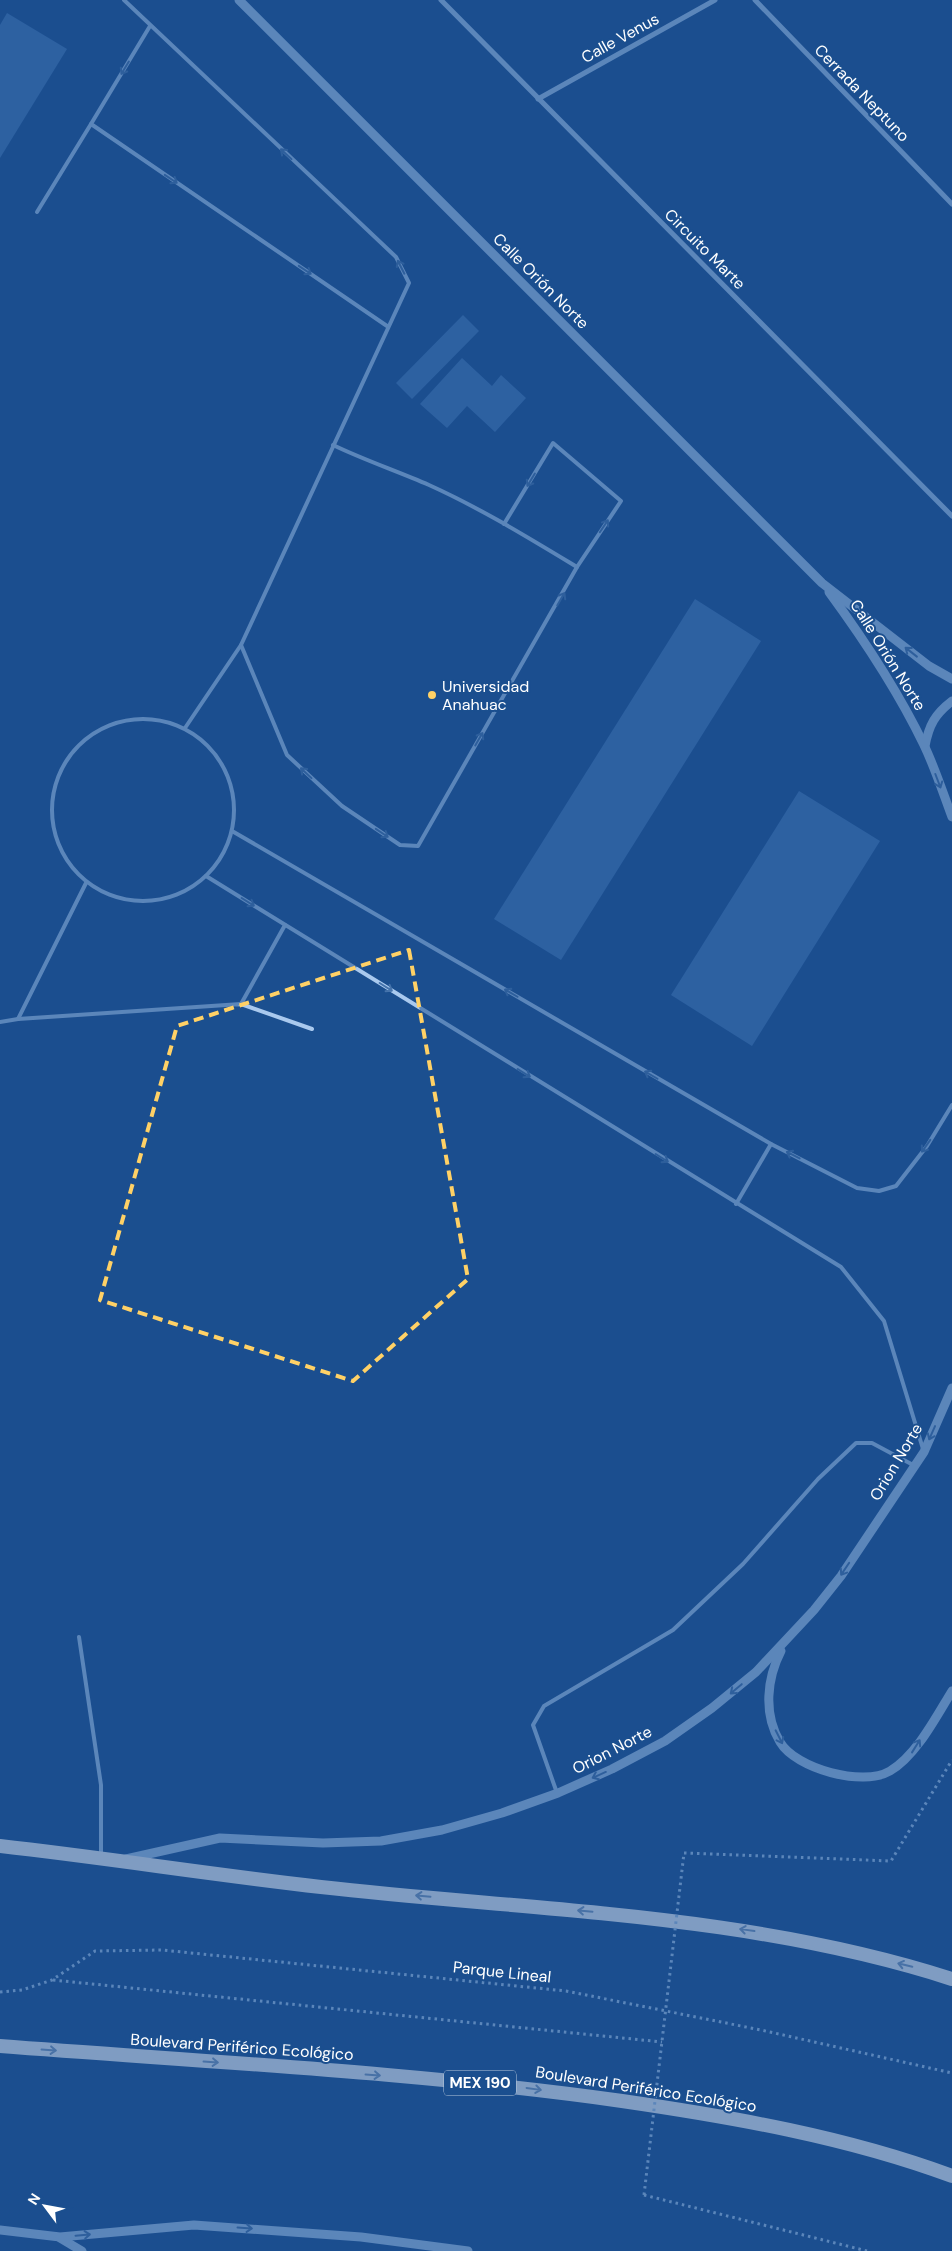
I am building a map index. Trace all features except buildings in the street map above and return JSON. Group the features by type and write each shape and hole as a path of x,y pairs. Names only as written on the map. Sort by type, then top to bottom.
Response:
{"highway":[{"path":"0,1846 101,1857 322,1887 631,1915 764,1932 922,1969 952,1978"},
{"name":"Boulevard Periférico Ecológico","path":"0,2046 516,2086 713,2115 821,2137 952,2176"}],"street":[{"name":"Calle Orión Norte","path":"239,0 822,582 929,666 952,679"},
{"name":"Circuito Marte","path":"441,0 952,516"},
{"name":"Calle Venus","path":"538,99 715,0"},
{"name":"Cerrada Neptuno","path":"755,0 952,204"},
{"name":"Calle Orión Norte","path":"822,582 860,635 894,689 924,746"},
{"path":"952,701 938,712 928,727 924,746 952,817"},
{"name":"Orion Norte","path":"123,1860 220,1838 323,1844 381,1841 442,1830 502,1813 558,1793 612,1769 665,1741 712,1708 756,1672 786,1642 841,1576 924,1452 952,1388"},
{"path":"786,1642 776,1662 770,1685 768,1708 780,1743 808,1763 826,1771 862,1779 878,1777 895,1769 910,1756 952,1691"},
{"path":"0,2230 60,2238 194,2225 361,2237 468,2251"},
{"path":"60,2238 82,2251"}],"lane":[{"path":"124,0 396,257 409,283 387,326 242,645 185,728"},
{"path":"37,212 150,26"},
{"path":"91,124 387,326"},
{"path":"242,645 287,755 342,806 400,845 418,846 577,566 621,501 553,442 504,524"},
{"path":"333,445 363,460 429,485 504,524 577,566"},
{"path":"156,718 185,728 209,746 226,771 234,800 232,831 222,855 206,876 179,895 147,902 114,898 86,883 65,861 53,833 51,803 58,774 74,748 98,730 126,719 156,718"},
{"path":"232,831 771,1144 857,1188 879,1191 896,1186 927,1146 952,1104"},
{"path":"206,876 736,1204 841,1266 884,1322 924,1452"},
{"path":"18,1019 86,883"},
{"path":"241,1004 285,925"},
{"path":"0,1022 18,1019 241,1004 312,1029"},
{"path":"736,1204 771,1144"},
{"path":"558,1793 533,1725 544,1706 673,1630 743,1564 818,1479 856,1442 872,1443 915,1466"},
{"path":"79,1637 101,1785 101,1857"}],"path":[{"path":"867,2251 644,2195 684,1853 891,1861 952,1760"},
{"name":"Parque Lineal","path":"0,1992 22,1990 52,1980 96,1951 162,1950 566,1991 741,2026 952,2073"},
{"name":"Parque Lineal","path":"52,1980 662,2042"}],"highlighted area":[{"path":"409,950 468,1279 353,1381 100,1300 177,1026"}],"place":[{"name":"Universidad Anahuac","path":"432,695"}]}
